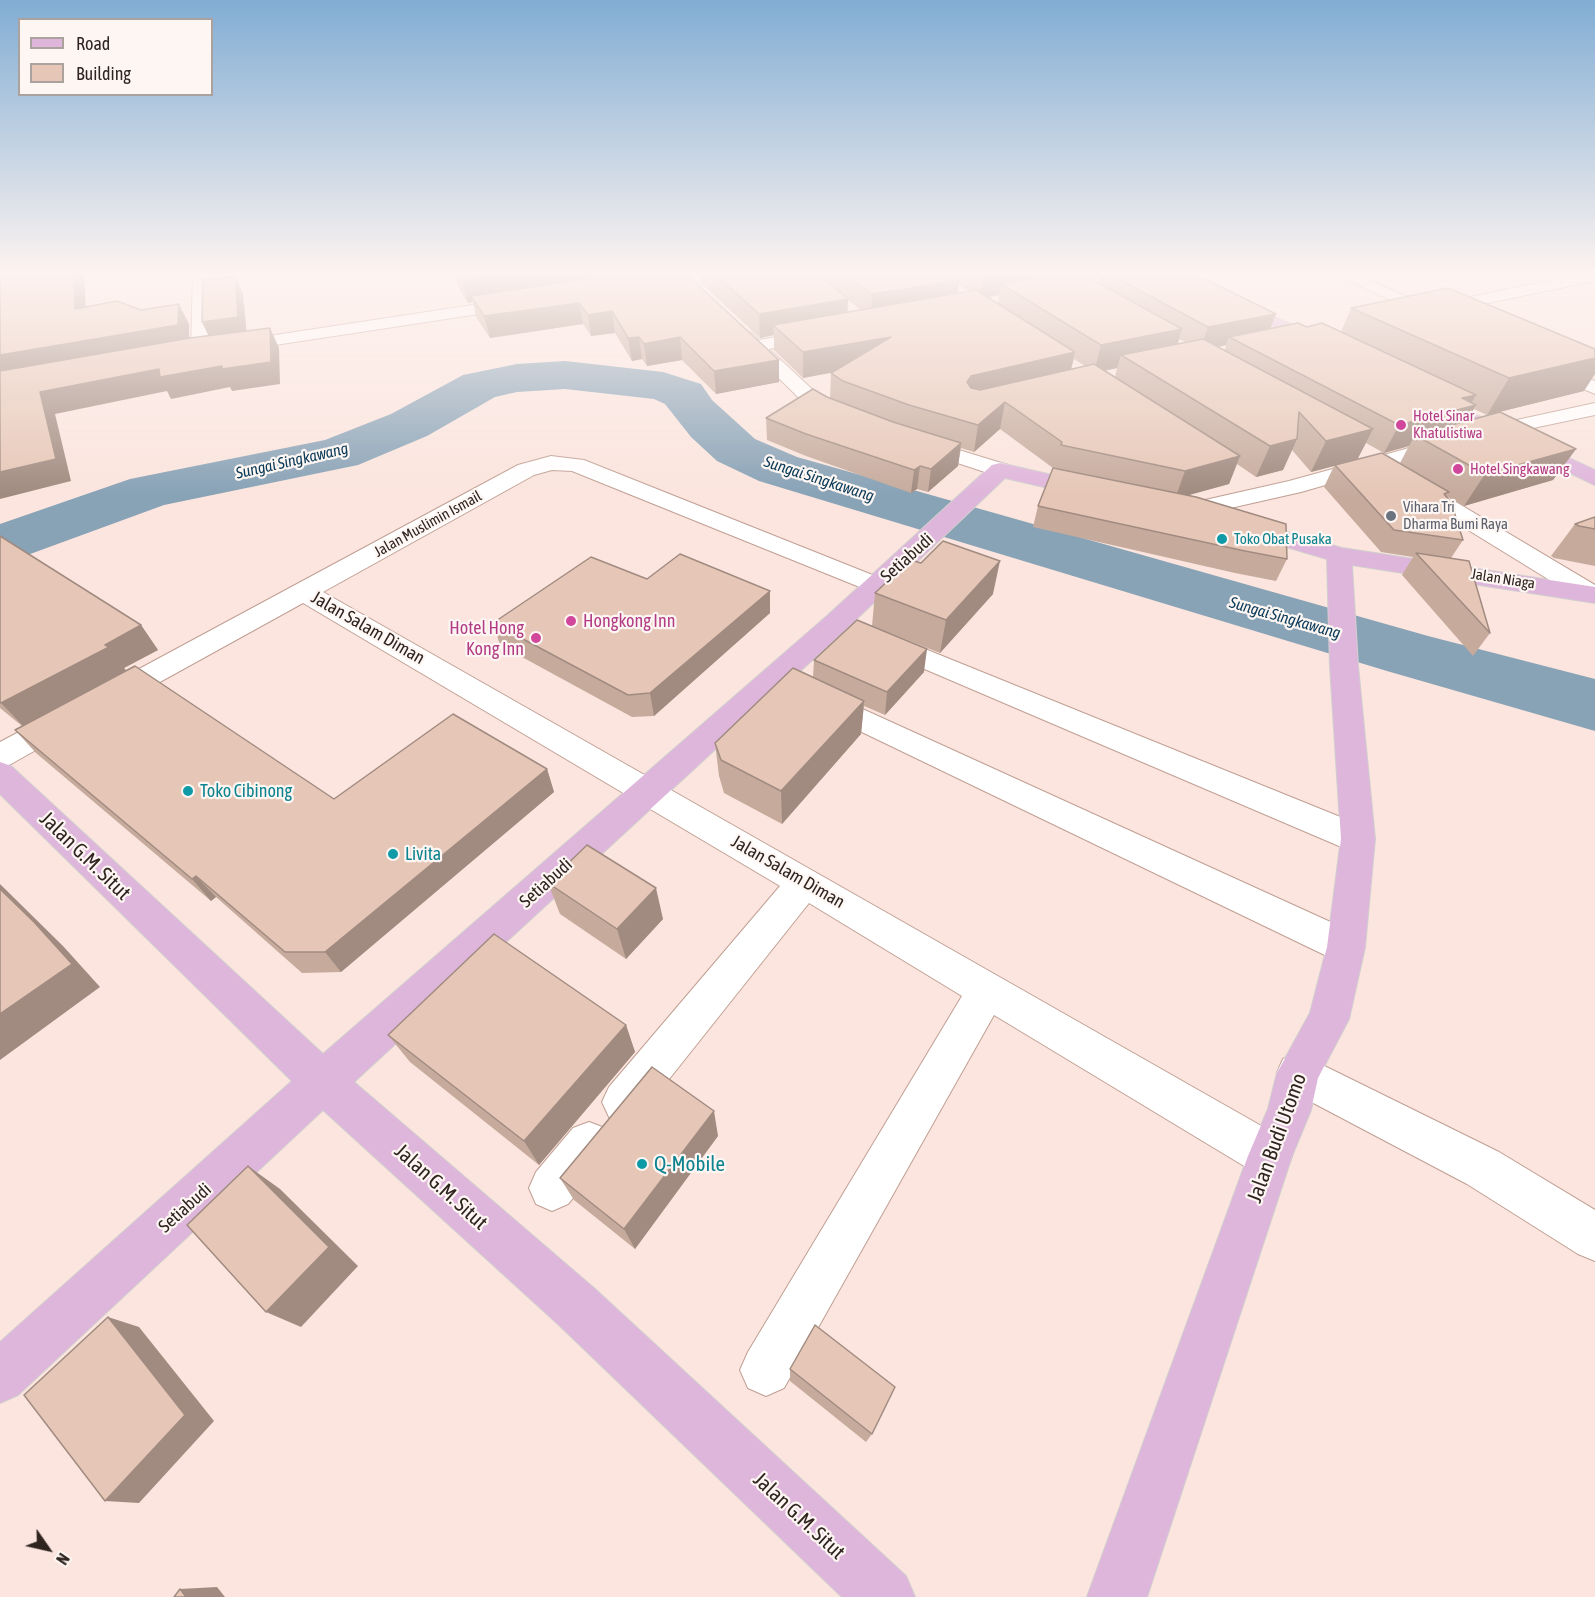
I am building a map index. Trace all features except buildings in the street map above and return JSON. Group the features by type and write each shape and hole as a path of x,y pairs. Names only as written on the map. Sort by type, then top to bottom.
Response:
{"main road":[{"path":"1320,346 1334,352"},
{"path":"1406,387 1595,478"},
{"path":"1000,470 1111,495"},
{"name":"Setiabudi","path":"0,1377 323,1082 919,548 1000,470"},
{"path":"1167,507 1191,510 1339,555"},
{"name":"Jalan Niaga","path":"1339,555 1593,595"},
{"name":"Jalan Budi Utomo","path":"1117,1597 1270,1156 1289,1110 1298,1073 1329,1019 1346,946 1358,839 1344,666 1339,555"},
{"name":"Jalan G.M. Situt","path":"0,774 323,1082 577,1307 885,1597"}],"street":[{"path":"195,346 194,352 238,346"},
{"path":"756,346 808,396 834,414 862,425"},
{"path":"1532,359 1595,388"},
{"path":"1191,510 1253,487 1595,409"},
{"path":"899,438 1000,470"},
{"path":"1372,460 1593,595"},
{"name":"Jalan Muslimin Ismail","path":"0,756 539,465 566,463 876,585"},
{"name":"Jalan Salam Diman","path":"304,592 649,790 1270,1156"},
{"path":"837,622 1358,839"},
{"path":"775,678 1346,946"},
{"path":"552,1188 805,882"},
{"path":"766,1370 988,990"},
{"path":"1298,1073 1483,1168 1595,1237"}],"waterway":[{"name":"Sungai Singkawang","path":"0,544 150,491 339,454 409,425 480,385 517,378 565,375 663,386 684,394 692,408 736,450 778,469 1412,655 1595,705"}],"place":[{"name":"Hotel Sinar Khatulistiwa","path":"1401,425"},
{"name":"Hotel Singkawang","path":"1458,469"},
{"name":"Vihara Tri Dharma Bumi Raya","path":"1391,516"},
{"name":"Toko Obat Pusaka","path":"1222,539"},
{"name":"Hongkong Inn","path":"571,621"},
{"name":"Hotel Hong Kong Inn","path":"536,638"},
{"name":"Toko Cibinong","path":"188,791"},
{"name":"Livita","path":"393,854"},
{"name":"Q-Mobile","path":"642,1164"}]}
